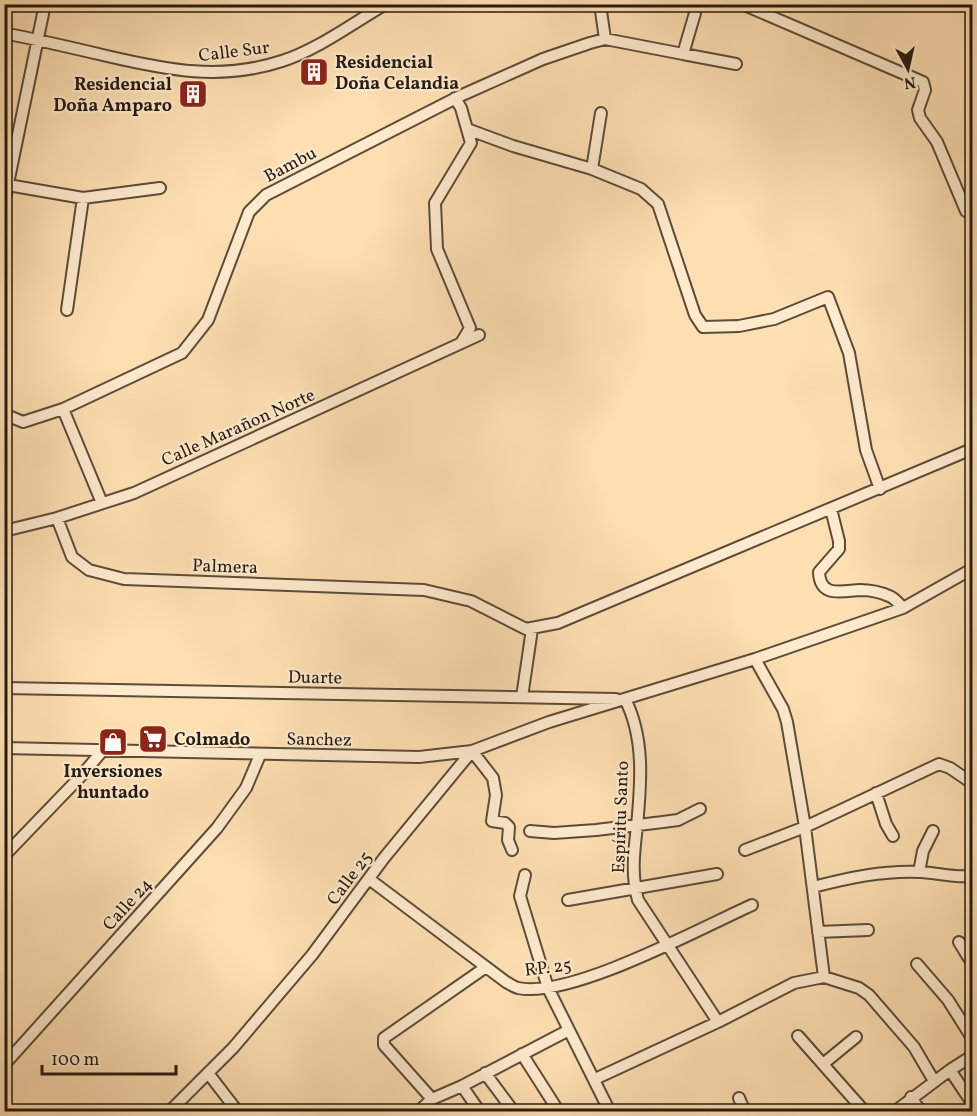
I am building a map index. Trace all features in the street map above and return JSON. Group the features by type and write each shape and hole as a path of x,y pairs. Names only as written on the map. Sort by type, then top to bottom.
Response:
{"street":[{"path":"4,203 45,4"},
{"name":"Calle Sur","path":"4,33 162,68 189,72 218,72 252,69 283,61 310,49 386,4"},
{"path":"600,4 605,39 736,64"},
{"path":"742,4 923,82 925,90 918,110 920,118 937,142 966,211"},
{"path":"683,54 695,13"},
{"name":"Bambu","path":"4,414 23,422 63,409 182,353 208,320 249,212 266,195 455,99 543,59 605,39"},
{"path":"455,99 461,108 471,143 435,204 437,249 470,328 461,343"},
{"path":"592,169 601,113"},
{"path":"467,129 513,146 592,169 641,189 658,204 695,315 703,327 739,326 774,319 828,297 849,353 866,450 880,489"},
{"path":"8,185 83,198 160,188"},
{"path":"67,310 83,198"},
{"name":"Calle Marañon Norte","path":"4,531 57,518 134,493 479,335"},
{"path":"63,409 102,503"},
{"path":"522,697 532,629 558,622 972,449"},
{"path":"831,509 839,549 819,572 820,582 826,589 841,593 861,590 892,596 903,608"},
{"name":"Palmera","path":"57,518 72,557 89,570 124,579 424,590 471,600 502,615 519,627 532,629"},
{"name":"Sanchez","path":"4,748 419,757 472,751 549,722 755,659 903,608 972,569"},
{"path":"755,659 783,709 805,827 824,977"},
{"name":"Duarte","path":"4,688 625,699"},
{"name":"Espíritu Santo","path":"625,699 633,714 637,730 640,777 633,850 635,889 638,900 718,1022"},
{"path":"4,856 103,750"},
{"path":"472,751 493,778 496,795 492,821 505,823 509,827 508,840 512,850"},
{"name":"Calle 25","path":"169,1112 233,1048 312,955 369,879 472,751"},
{"name":"Calle 24","path":"4,1065 217,828 246,788 260,755"},
{"path":"744,850 805,827 939,764 950,768 972,783"},
{"path":"876,793 886,824 893,836"},
{"path":"530,831 554,833 585,831 678,820 700,809"},
{"path":"919,872 923,851 933,831"},
{"path":"813,887 867,874 919,872 972,876"},
{"path":"568,900 717,874"},
{"path":"525,875 520,896 548,988 610,1112"},
{"name":"RP. 25","path":"369,879 506,982 519,988 548,988 578,982 667,945 752,905"},
{"path":"818,932 868,930"},
{"path":"959,942 972,963"},
{"path":"917,964 948,1000 972,1038"},
{"path":"432,1099 384,1045 384,1038 486,967"},
{"path":"595,1079 718,1022 794,983 824,977 859,988 869,995 914,1047 934,1081"},
{"path":"418,1112 432,1099 462,1086 569,1030"},
{"path":"798,1036 865,1112"},
{"path":"823,1064 856,1037"},
{"path":"522,1054 559,1112"},
{"path":"894,1112 911,1097 972,1056"},
{"path":"950,1070 972,1103"},
{"path":"208,1073 238,1112"},
{"path":"485,1073 514,1112"},
{"path":"462,1086 480,1112"},
{"path":"911,1097 921,1112"},
{"path":"739,1098 745,1112"}],"place":[{"name":"Residencial Doña Celandia","path":"314,72"},
{"name":"Residencial Doña Amparo","path":"193,94"},
{"name":"Colmado","path":"153,739"},
{"name":"Inversiones huntado","path":"113,742"}]}
